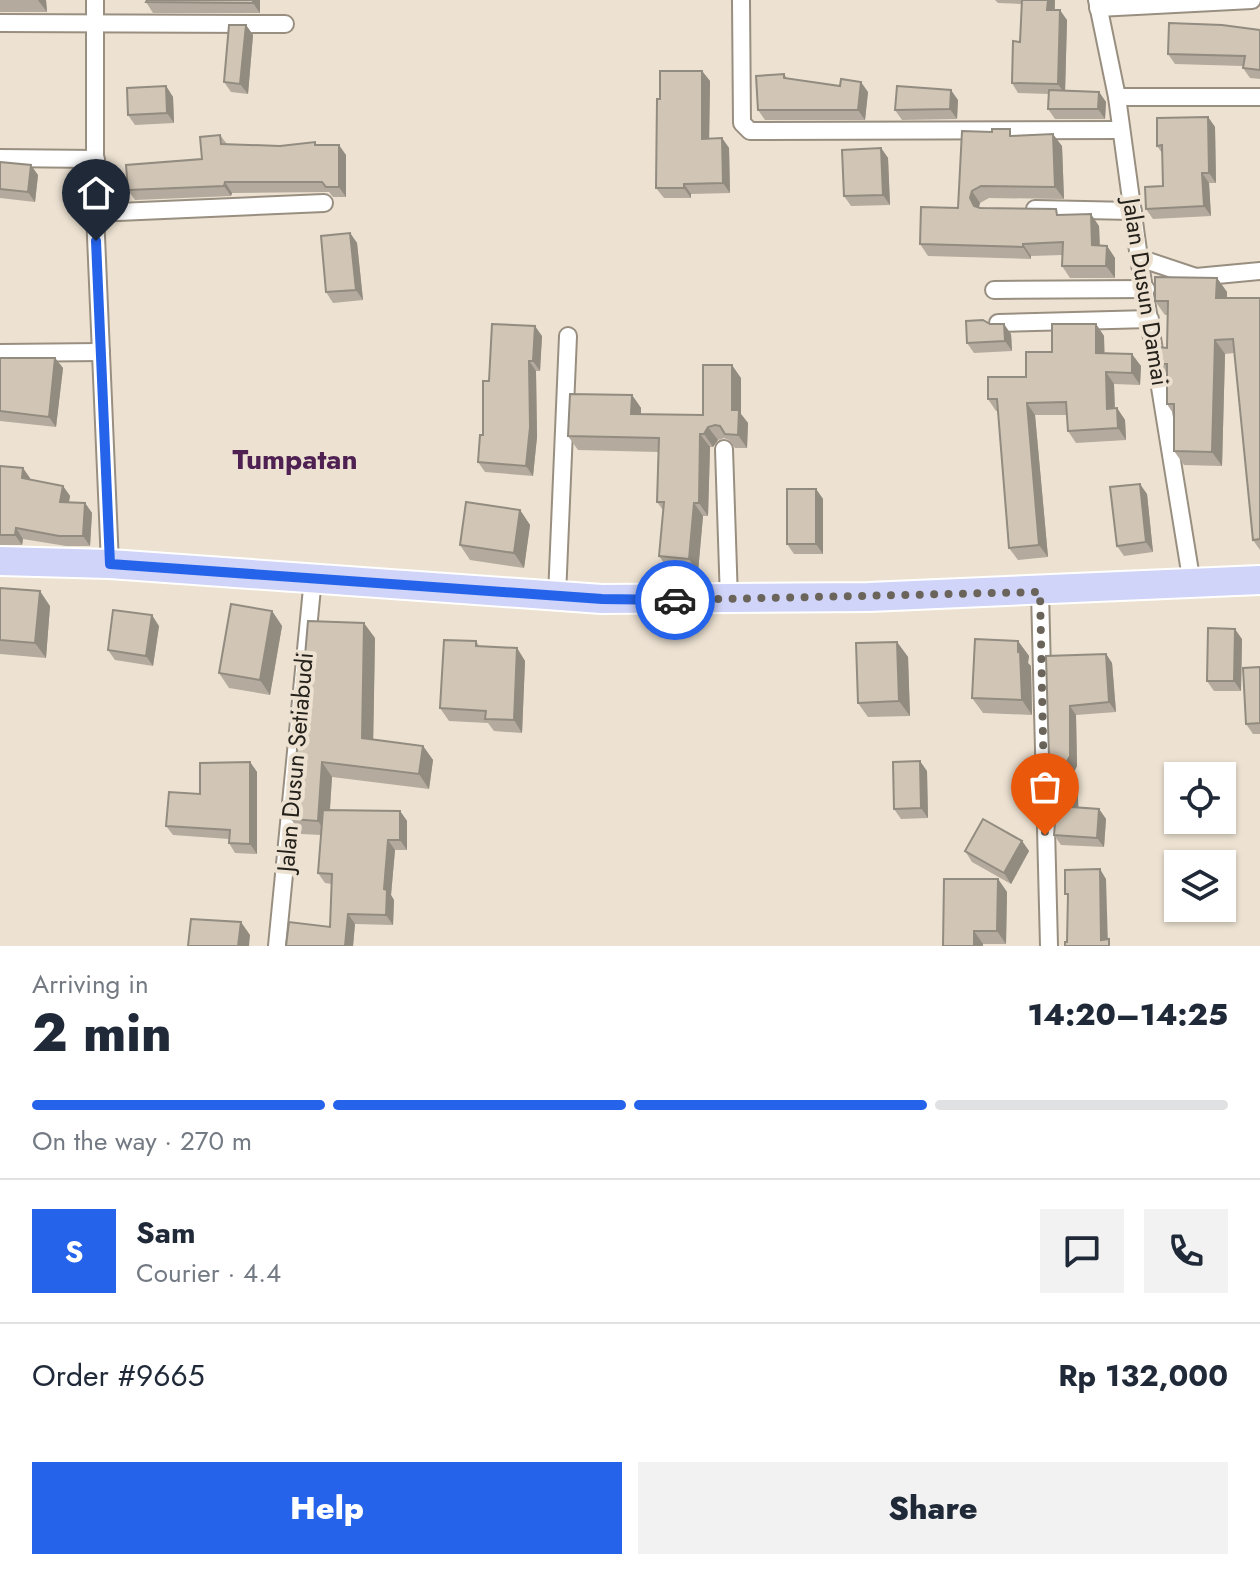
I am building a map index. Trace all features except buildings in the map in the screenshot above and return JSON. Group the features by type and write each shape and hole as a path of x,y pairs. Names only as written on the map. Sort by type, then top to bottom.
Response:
{"highway":[{"path":"0,561 110,564 602,599 729,600 1040,592 1260,580"}],"street":[{"path":"95,0 95,213 110,564"},
{"path":"741,0 742,123 750,131 1121,130"},
{"path":"1097,4 1252,0"},
{"name":"Jalan Dusun Damai","path":"1097,4 1117,97 1139,258 1192,584"},
{"path":"0,23 285,24"},
{"path":"1117,97 1260,97"},
{"path":"0,158 96,159"},
{"path":"95,213 324,203"},
{"path":"1021,209 1133,211"},
{"path":"1139,258 1196,277 1260,271"},
{"path":"994,290 1146,289"},
{"path":"998,323 1150,319"},
{"path":"557,596 568,336"},
{"path":"0,353 101,352"},
{"path":"724,449 729,600"},
{"name":"Jalan Dusun Setiabudi","path":"277,946 313,578"},
{"path":"1040,592 1049,946"}],"way so far":[{"path":"675,600 1040,592 1045,835"}],"district":[{"name":"Tumpatan","path":"295,459"}],"route":[{"path":"96,241 110,564 602,599 675,600"}]}
